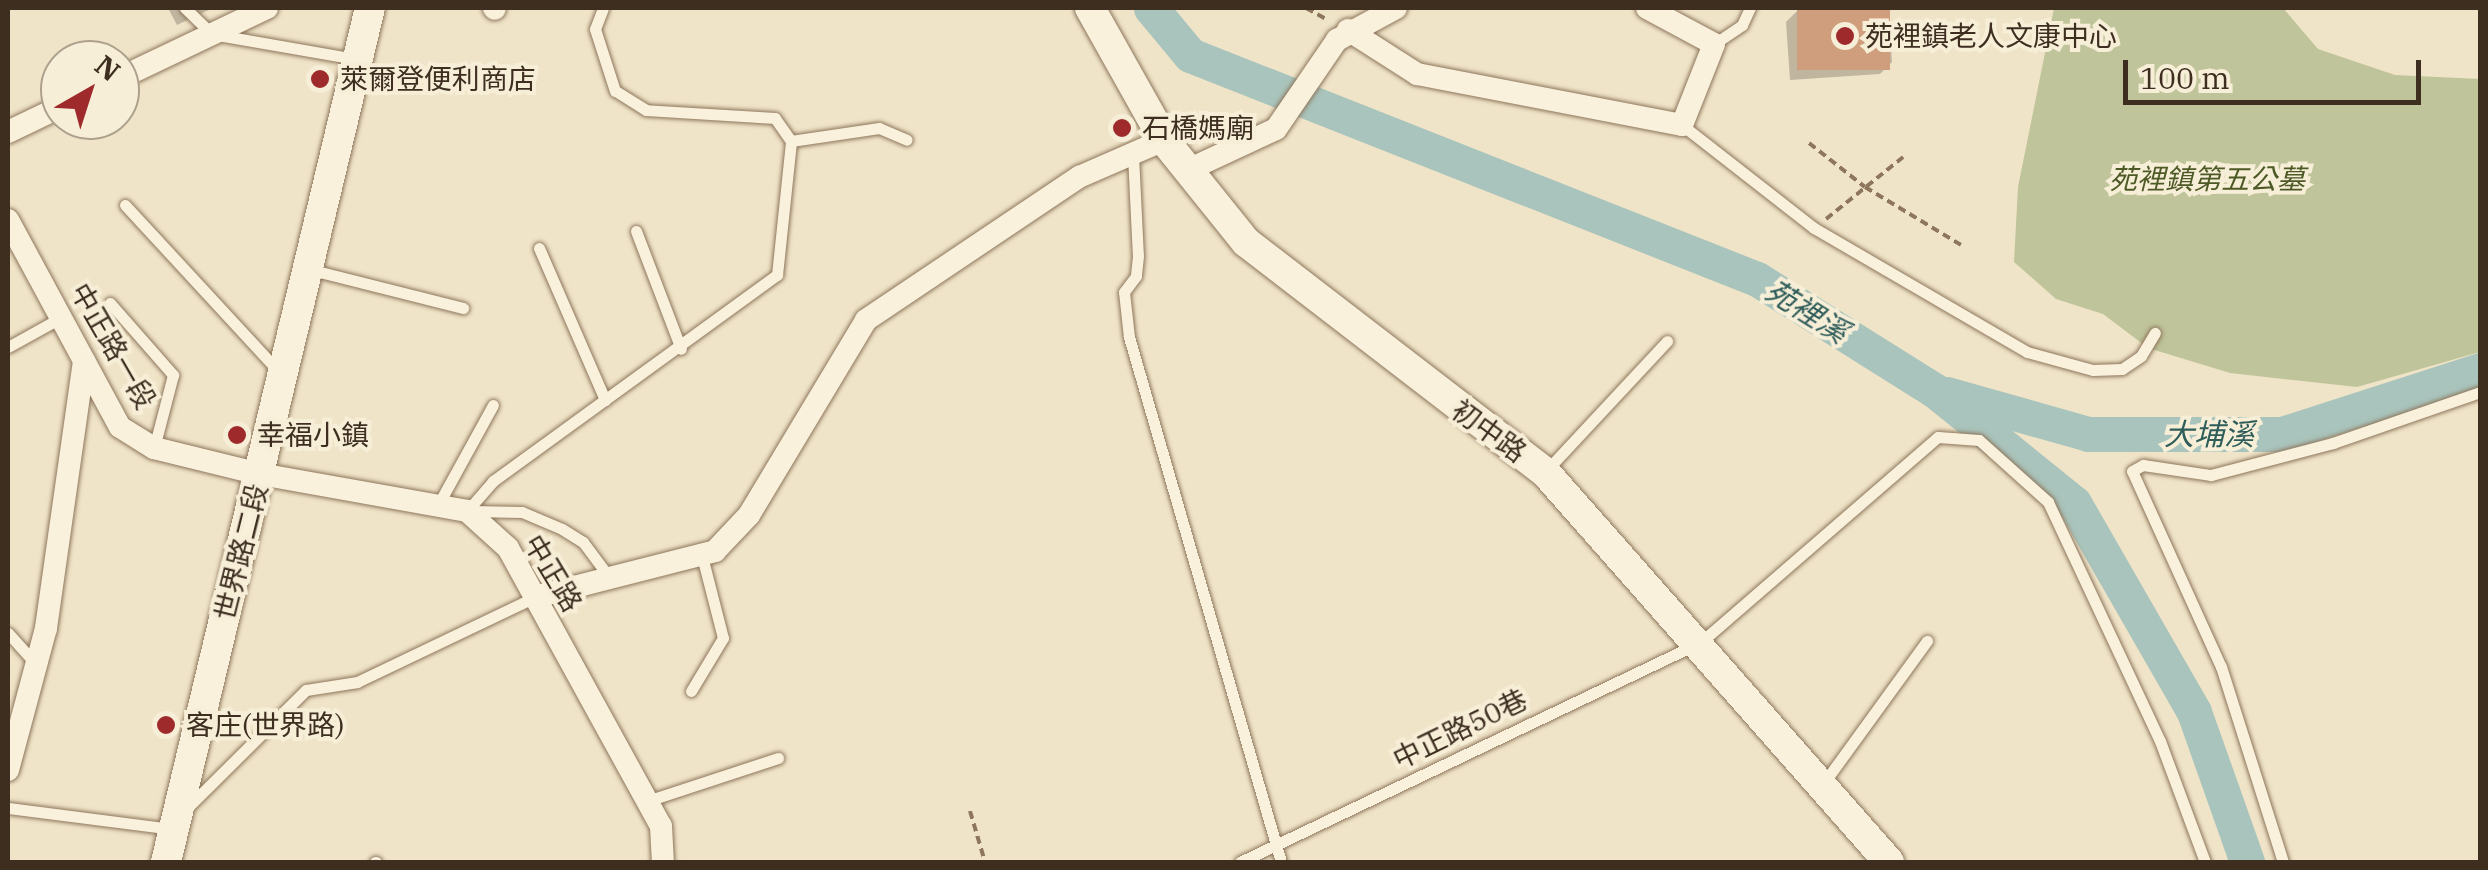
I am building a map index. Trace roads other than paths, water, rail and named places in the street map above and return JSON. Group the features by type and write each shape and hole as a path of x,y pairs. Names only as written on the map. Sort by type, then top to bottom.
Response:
{"street":[{"path":"140,68 267,8"},
{"name":"世界路二段","path":"166,862 370,8"},
{"name":"初中路","path":"1090,8 1164,140 1246,242 1545,472 1701,642 1821,788 1890,862"},
{"path":"1188,170 1276,128 1342,35 1396,8"},
{"path":"1342,35 1417,74 1682,125 1714,44 1646,8"},
{"path":"8,132 40,116"},
{"path":"534,597 715,551 749,515 866,320 1079,177 1132,150 1164,140"},
{"name":"中正路一段","path":"8,220 120,427 154,448 260,474"},
{"path":"8,770 36,664 84,361"},
{"path":"260,474 467,511"},
{"name":"中正路","path":"467,511 508,548 661,826 663,862"}],"lane":[{"path":"185,8 212,34 359,60"},
{"path":"467,511 493,481 681,349 776,275 790,141 775,118 646,110 615,91 595,30 604,8"},
{"path":"1714,44 1742,25 1750,8"},
{"path":"1682,125 1814,228 1897,270 2027,352 2092,370 2122,368 2141,356 2155,333"},
{"path":"790,141 879,128 907,140"},
{"path":"1132,150 1138,256 1136,276 1124,292 1130,337 1282,862"},
{"path":"125,206 283,376"},
{"path":"636,231 681,349"},
{"path":"539,248 605,400"},
{"path":"308,269 464,308"},
{"path":"110,303 173,375 154,448"},
{"path":"8,347 60,318"},
{"path":"1545,472 1667,341"},
{"path":"2283,862 2220,667 2132,471 2143,466 2211,475 2333,443 2480,392"},
{"path":"438,506 493,405"},
{"name":"中正路50巷","path":"1240,862 1701,642 1938,437 1979,440 2048,502 2160,741 2205,862"},
{"path":"467,511 522,512 562,529 583,542 609,577"},
{"path":"691,691 723,638 702,556"},
{"path":"8,808 175,825 306,690 357,682 534,597"},
{"path":"8,633 36,664"},
{"path":"1821,788 1927,641"},
{"path":"647,801 778,758"}],"waterway":[{"name":"苑裡溪","path":"1151,8 1190,55 1757,279 1934,390 2074,503 2194,712 2247,862"},
{"name":"大埔溪","path":"1947,394 2088,434 2282,434 2480,370"}],"place":[{"name":"苑裡鎮老人文康中心","path":"1845,36"},
{"name":"萊爾登便利商店","path":"320,79"},
{"name":"石橋媽廟","path":"1122,128"},
{"name":"幸福小鎮","path":"237,435"},
{"name":"客庄(世界路)","path":"166,725"}],"park label":[{"name":"苑裡鎮第五公墓","path":"2207,179"}]}
